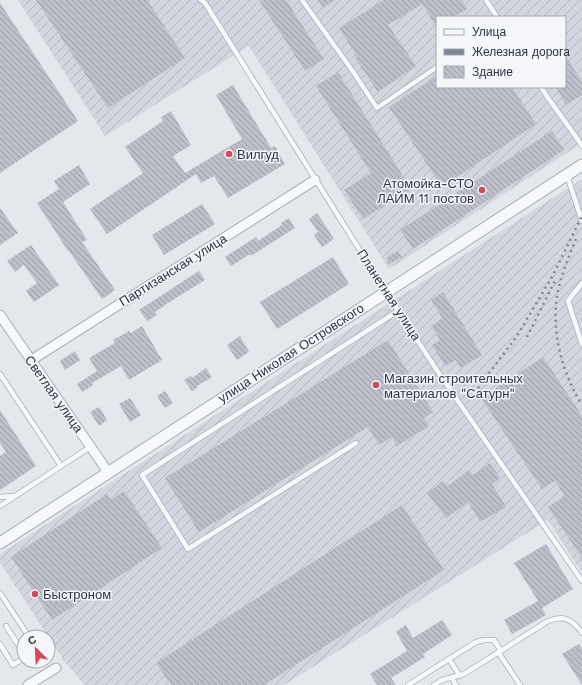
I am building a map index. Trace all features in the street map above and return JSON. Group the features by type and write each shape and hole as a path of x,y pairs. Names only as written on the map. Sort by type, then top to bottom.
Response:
{"street":[{"name":"улица Николая Островского","path":"0,543 582,165"},
{"name":"Партизанская улица","path":"30,361 315,180"},
{"name":"Светлая улица","path":"0,315 30,361 108,472"},
{"path":"28,685 54,669"}],"lane":[{"path":"302,0 377,108 436,68"},
{"path":"486,0 496,16"},
{"name":"Планетная улица","path":"203,2 398,311 438,372 582,581"},
{"path":"542,88 550,102 569,124 582,146"},
{"path":"567,174 582,221"},
{"path":"582,283 568,301 582,344"},
{"path":"356,443 188,549 142,475 398,311"},
{"path":"0,374 61,466"},
{"path":"0,506 90,447"},
{"path":"0,497 16,496"},
{"path":"0,593 25,629"},
{"path":"434,685 442,680 460,676 548,621 556,618 566,619 575,623 582,633"},
{"path":"6,626 16,642"},
{"path":"408,685 476,642 494,640 520,685"},
{"path":"0,644 13,665 16,663"},
{"path":"449,659 460,676"},
{"path":"452,678 456,685"}],"shaded area":[{"path":"18,0 582,0 582,143 389,269 249,46 105,136"},
{"path":"582,179 582,573 548,520 284,685 85,685 64,661 56,649 56,629 43,629 0,562 0,554"}],"building":[{"path":"36,0 147,0 185,58 108,108"},
{"path":"259,0 286,0 324,59 305,71"},
{"path":"318,0 335,0 323,8"},
{"path":"384,0 462,0 467,9 456,16 436,16 436,25 422,4 388,25 416,66 378,92 355,58 357,57 339,28"},
{"path":"0,3 78,121 0,173"},
{"path":"566,56 582,82 582,95 566,105 557,88 566,88"},
{"path":"338,72 411,189 363,219 344,190 371,173 316,86"},
{"path":"436,77 436,88 513,88 536,124 442,187 389,107"},
{"path":"233,85 271,148 275,146 285,164 228,198 214,176 201,183 196,174 107,234 90,209 143,173 125,147 163,121 161,117 171,111 191,145 173,156 185,173 242,139 216,95"},
{"name":"Атомойка-СТО ЛАЙМ 11 постов","path":"552,131 564,150 413,249 400,230"},
{"path":"79,165 90,184 63,202 87,240 82,242 115,290 102,299 68,251 37,203 59,189 54,181"},
{"path":"202,204 215,224 164,255 152,235"},
{"path":"0,208 18,233 0,245"},
{"path":"317,213 334,239 322,247 314,235 318,232 309,219"},
{"path":"289,218 295,228 251,256 250,254 231,266 225,257 256,237 258,241 282,225 281,223"},
{"path":"31,245 59,285 34,302 26,291 37,283 24,265 15,272 7,261"},
{"path":"398,251 402,257 389,264 386,258"},
{"path":"333,257 349,284 277,329 260,302"},
{"path":"199,271 205,280 155,312 157,315 147,321 139,310"},
{"path":"443,292 482,355 461,368 456,360 445,366 432,345 440,340 431,326 443,319 431,300"},
{"path":"142,326 162,360 129,380 121,366 92,383 93,385 82,392 77,384 97,371 89,358 115,343 113,340 129,331 131,333"},
{"path":"240,336 249,352 237,360 227,345"},
{"path":"388,340 433,412 424,418 429,426 397,446 392,437 379,445 368,427 199,532 165,478"},
{"path":"75,351 80,360 65,370 60,361"},
{"path":"543,357 582,416 582,558 548,507 565,496 555,481 542,489 481,398"},
{"path":"206,368 212,377 197,386 198,387 192,391 184,380 191,376 192,378"},
{"path":"165,391 173,403 165,408 157,396"},
{"path":"130,398 141,415 130,422 119,404"},
{"path":"99,407 107,420 99,426 90,412"},
{"path":"0,410 36,466 0,490 0,456 6,452 0,443"},
{"path":"490,463 500,478 492,484 506,507 480,522 468,502 446,518 427,493 443,481 448,486 469,470 473,475"},
{"path":"124,491 162,548 52,620 11,557 107,494 111,500"},
{"path":"402,505 444,570 264,685 171,685 156,663"},
{"path":"546,544 573,589 542,608 546,615 512,634 504,620 538,601 514,563"},
{"path":"442,620 452,635 423,654 425,657 391,678 396,685 377,685 370,674 407,651 396,632 406,625 413,638"},
{"path":"579,644 582,649 582,685 562,654"}],"railway":[{"path":"478,388 517,336 552,277 582,216"},
{"path":"576,239 558,291 556,320 557,335 564,365 582,405"},
{"path":"527,337 555,281"}],"place":[{"name":"Вилгуд","path":"229,154"},
{"name":"Атомойка-СТО ЛАЙМ 11 постов","path":"482,190"},
{"name":"Магазин строительных материалов \"Сатурн\"","path":"376,385"},
{"name":"Быстроном","path":"35,594"}]}
